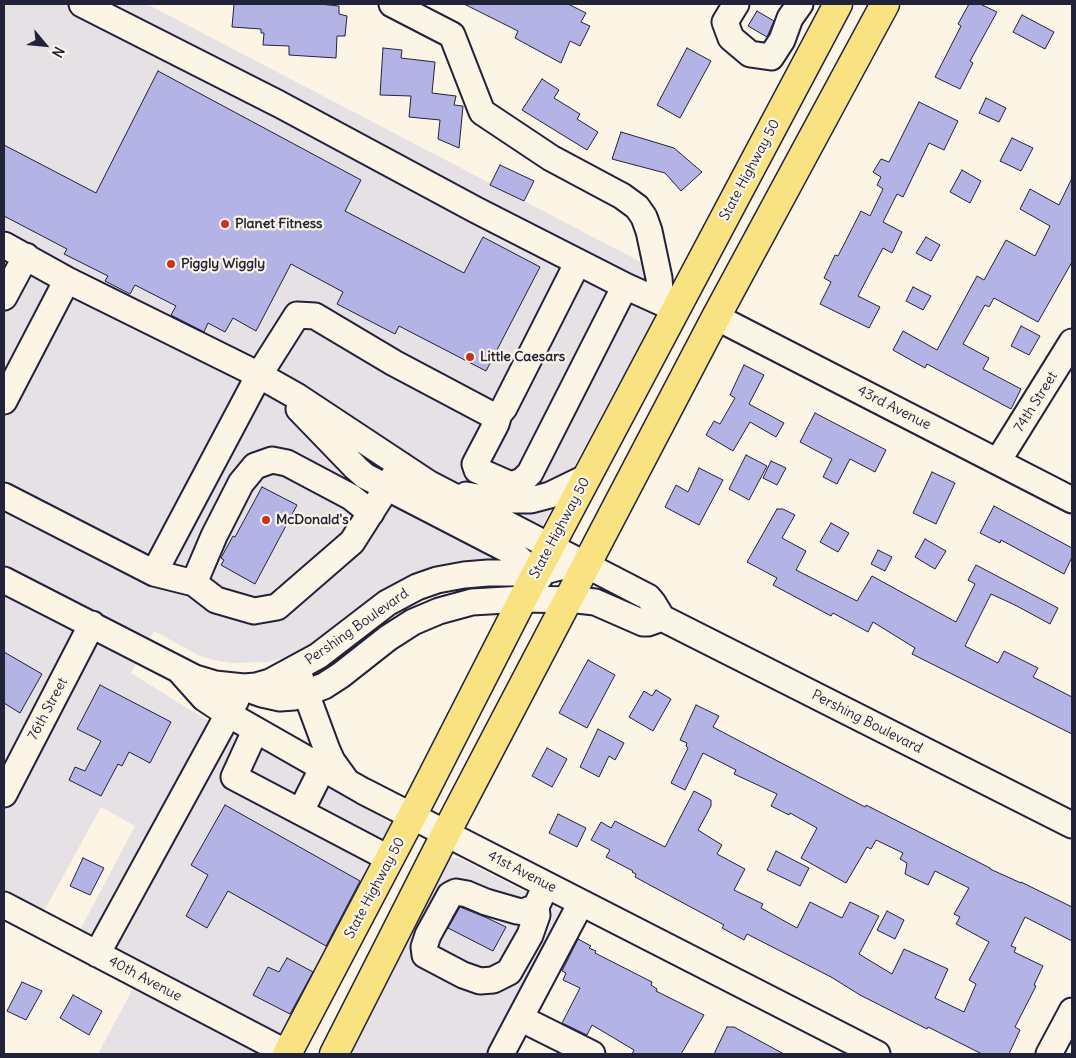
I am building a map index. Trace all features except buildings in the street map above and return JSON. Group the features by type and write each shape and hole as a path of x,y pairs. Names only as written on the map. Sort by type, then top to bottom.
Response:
{"main road":[{"path":"334,1054 446,834 570,600 716,317 885,4"},
{"name":"State Highway 50","path":"287,1054 587,477 669,306 831,6"}],"street":[{"path":"82,4 279,104 467,206 669,306"},
{"path":"392,4 452,35 482,112 551,158 622,196 637,207 644,217 649,230 661,285 669,306"},
{"path":"736,4 725,22 730,38 750,54 771,57 782,40 790,18 800,4"},
{"path":"4,244 67,280 266,379 307,402 428,483 588,565"},
{"path":"4,297 26,256"},
{"path":"578,262 504,408 499,414 496,424 475,464 477,470 511,485 522,481 530,473 626,286"},
{"path":"4,401 67,280"},
{"path":"154,573 266,379 297,315 315,316 394,363 492,415 499,414"},
{"name":"43rd Avenue","path":"716,317 1072,500"},
{"name":"74th Street","path":"998,461 1072,342"},
{"path":"266,379 356,468 387,487 510,551 556,593 570,600"},
{"path":"194,583 214,536 241,483 255,466 272,460 287,463 351,497 371,513"},
{"path":"4,496 154,573 194,583 216,600 254,611 277,607 352,542 401,465"},
{"path":"428,483 480,498 517,501 550,496 587,477"},
{"name":"Pershing Boulevard","path":"4,580 201,681 244,687 263,684 327,651 393,599 417,587 437,580 464,575 536,573 564,566 588,565 648,597 662,618 1072,826"},
{"name":"Pershing Boulevard","path":"244,687 280,698 294,697 306,693 324,686 402,628 439,610 472,602 523,599 595,602 643,623 662,618"},
{"name":"76th Street","path":"4,794 11,760 92,624"},
{"path":"296,668 327,750 346,781"},
{"name":"41st Avenue","path":"179,670 204,698 255,731 446,834 877,1054"},
{"path":"97,954 244,687"},
{"path":"255,731 234,777 390,859"},
{"path":"301,811 323,767"},
{"path":"392,940 463,975 480,981 493,980 509,972 530,935 537,915 536,907 546,885"},
{"path":"425,956 424,947 428,935 450,895 456,892 517,911 523,912 536,907"},
{"path":"501,1054 581,902"},
{"name":"40th Avenue","path":"4,905 287,1054"},
{"path":"1049,1054 1072,1011"},
{"path":"520,1018 592,1054"}],"shaded area":[{"path":"4,4 147,4 683,284 620,381 522,563 485,564 300,653 268,662 231,663 214,660 200,656 154,631 131,673 192,711 386,820 393,830 279,1054 98,1054 145,966 79,932 135,826 101,807 43,913 4,893"},
{"path":"459,858 568,914 494,1054 345,1054 444,861"}],"place":[{"name":"Planet Fitness","path":"225,224"},
{"name":"Piggly Wiggly","path":"171,264"},
{"name":"Little Caesars","path":"470,357"},
{"name":"McDonald's","path":"266,520"}]}
